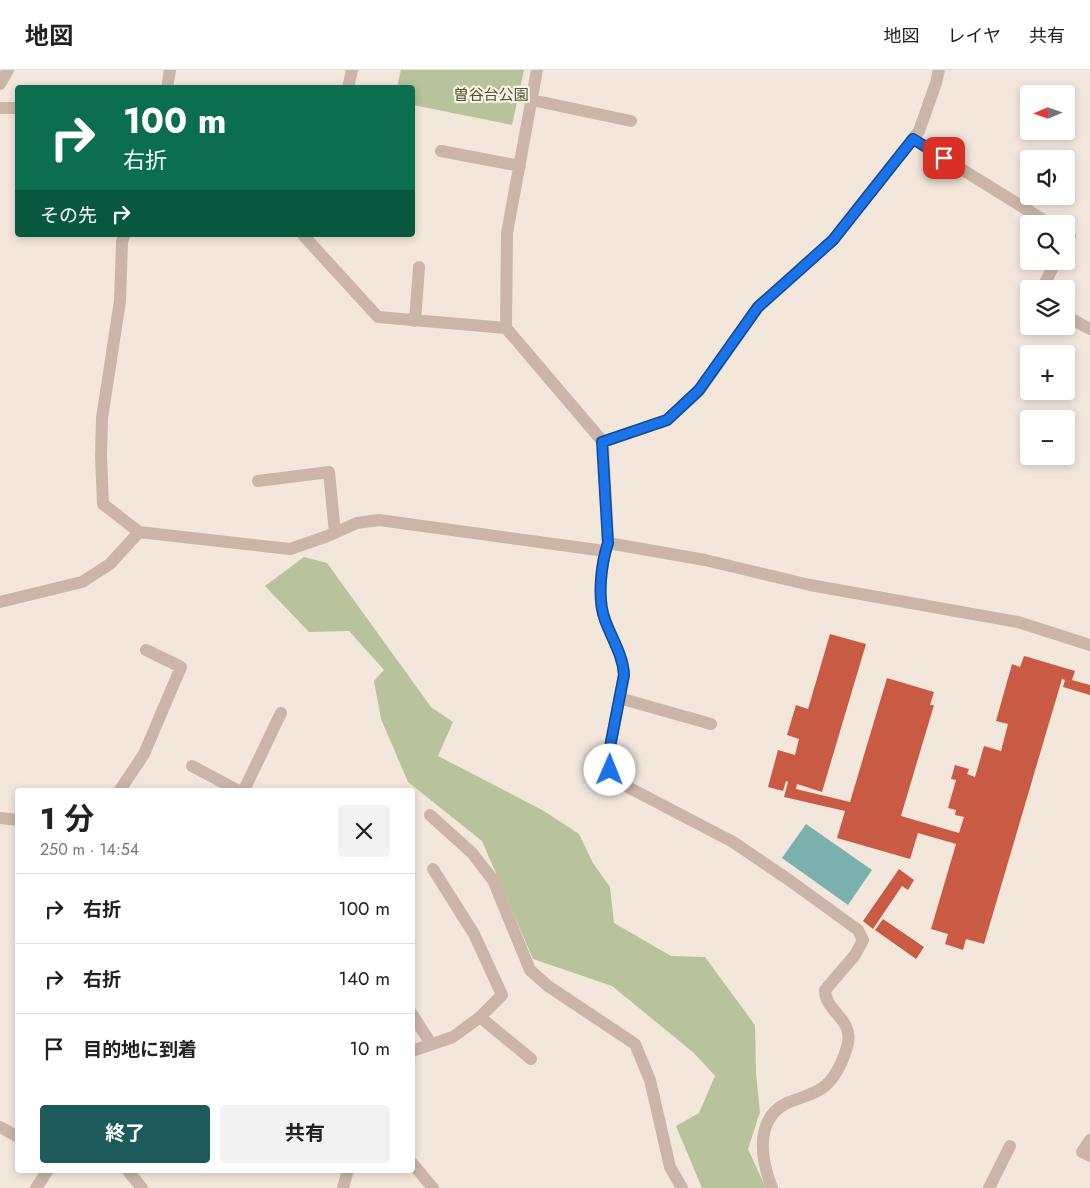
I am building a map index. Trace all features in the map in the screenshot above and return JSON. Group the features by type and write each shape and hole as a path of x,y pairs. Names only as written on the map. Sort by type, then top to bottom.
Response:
{"street":[{"path":"0,84 8,70"},
{"path":"168,85 170,70"},
{"path":"349,85 352,70"},
{"path":"537,70 507,233 506,328 602,442 607,547 601,592 601,608 623,663 624,675 608,762 610,770 620,783 732,842 789,880 858,930 863,940 855,956 825,990 825,997 845,1022 849,1031 848,1043 835,1075 826,1086 778,1108 767,1122 763,1134 764,1154 768,1179 772,1188"},
{"path":"602,442 667,420 699,390 758,307 833,240 919,131 939,70"},
{"path":"532,100 631,121"},
{"path":"0,108 15,108"},
{"path":"913,139 1035,215"},
{"path":"441,151 520,166"},
{"path":"123,237 120,301 102,418 103,504 139,532 290,549 336,533 357,523 379,520 607,547 705,560 810,585 1018,622 1090,645"},
{"path":"305,237 378,317 506,328"},
{"path":"415,321 419,267"},
{"path":"1075,320 1090,328"},
{"path":"258,481 329,472 336,533"},
{"path":"0,602 82,582 110,564 139,532"},
{"path":"121,788 144,754 181,667 146,650"},
{"path":"619,698 710,724"},
{"path":"245,788 281,713"},
{"path":"192,766 233,788"},
{"path":"430,816 472,853 492,880 530,970 548,986 635,1044 650,1080 670,1167 682,1188"},
{"path":"0,818 15,820"},
{"path":"415,1050 453,1037 480,1017 502,995 474,934 432,869"},
{"path":"480,1017 531,1059"},
{"path":"415,1019 431,1044"},
{"path":"0,1126 15,1135"},
{"path":"1090,1140 1082,1152 1090,1156"},
{"path":"989,1188 1010,1146"},
{"path":"415,1166 432,1188"},
{"path":"36,1188 46,1173"},
{"path":"130,1173 142,1188"},
{"path":"343,1188 347,1173"}],"green space":[{"name":"曽谷台公園","path":"401,70 524,70 512,125 415,105 415,85 397,85"},
{"path":"304,557 327,563 431,707 453,722 438,756 544,811 579,834 593,863 610,887 614,923 671,956 705,957 755,1025 756,1073 760,1112 748,1149 766,1188 702,1188 676,1126 699,1113 715,1076 694,1053 612,986 533,959 482,841 408,782 381,719 374,681 384,670 349,631 309,632 265,586"}],"water":[{"path":"806,824 872,870 848,905 782,858"}],"building":[{"path":"830,634 866,644 822,792 797,784 796,789 850,802 887,678 934,692 930,705 934,705 901,816 959,833 964,817 955,815 956,810 948,808 956,780 951,779 955,765 969,769 967,774 975,777 984,746 1001,751 1008,724 996,721 1012,664 1020,667 1024,656 1028,657 1075,671 1072,680 1090,685 1090,695 1063,687 1065,680 1062,679 984,944 966,939 963,950 945,944 948,934 931,929 956,844 918,833 910,859 837,838 845,811 784,797 788,782 786,781 783,791 768,787 778,750 795,755 799,739 787,735 796,705 808,709"},
{"path":"899,869 914,880 908,890 902,886 873,929 863,921"},
{"path":"883,919 924,947 916,959 875,930"}],"route":[{"path":"610,770 608,762 609,752 624,675 623,663 601,608 605,551 608,543 602,442 667,420 699,390 758,307 833,240 913,139 944,158"}]}
